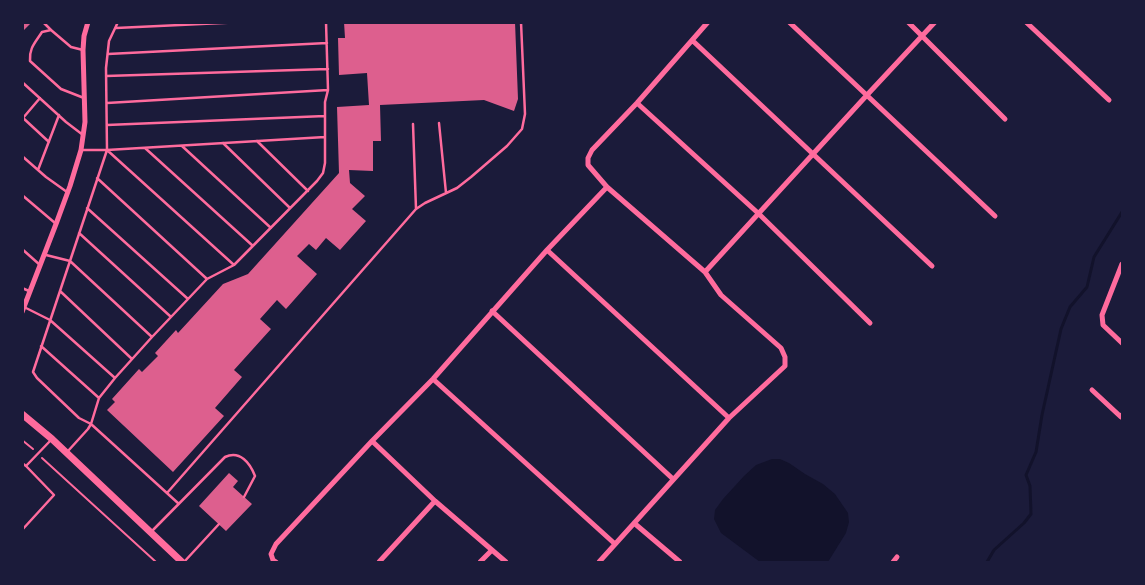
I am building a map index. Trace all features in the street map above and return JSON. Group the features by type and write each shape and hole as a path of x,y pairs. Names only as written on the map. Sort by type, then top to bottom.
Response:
{"street":[{"path":"599,562 729,418 785,366 785,356 781,348 721,295 705,272 607,187 588,164 588,158 592,150 637,103 708,22"},
{"path":"789,22 995,216"},
{"path":"908,22 1005,118"},
{"path":"705,272 935,22"},
{"path":"1026,22 1109,100"},
{"path":"23,308 68,192 81,150 85,122 83,50 84,36 88,25"},
{"path":"693,41 932,266"},
{"path":"637,103 759,214 870,323"},
{"path":"276,562 271,554 276,544 433,379 547,250 607,187"},
{"path":"547,250 729,418"},
{"path":"1122,264 1102,315 1103,325 1122,343"},
{"path":"492,312 673,479"},
{"path":"433,379 615,544"},
{"path":"1092,390 1120,417 1122,415"},
{"path":"22,414 52,439 183,562"},
{"path":"372,441 435,501 506,562"},
{"path":"379,562 435,501"},
{"path":"634,522 680,562"},
{"path":"480,562 492,550"},
{"path":"893,562 897,557"}],"lane":[{"path":"42,22 71,47 83,50"},
{"path":"81,22 88,25"},
{"path":"118,22 109,41 106,76 107,150 33,372 36,378 79,418 91,424 179,504"},
{"path":"116,28 244,22"},
{"path":"66,452 88,429 99,398 114,378 207,279 234,265 317,182 323,173 326,163 325,102 328,90 326,22"},
{"path":"167,493 416,209 456,188 471,177 507,146 522,129 525,114 521,22"},
{"path":"51,30 42,32 31,47 30,61 61,89 85,98"},
{"path":"108,54 327,43"},
{"path":"106,76 328,69"},
{"path":"22,82 83,135"},
{"path":"107,103 328,90"},
{"path":"40,98 23,118 49,142"},
{"path":"38,170 58,115"},
{"path":"107,125 325,116"},
{"path":"439,123 446,193"},
{"path":"413,124 416,209"},
{"path":"81,150 325,137"},
{"path":"258,141 308,190"},
{"path":"222,143 290,208"},
{"path":"182,145 271,228"},
{"path":"144,147 253,246"},
{"path":"107,150 234,265"},
{"path":"22,156 46,177 68,192"},
{"path":"97,178 207,279"},
{"path":"23,196 56,224"},
{"path":"87,208 188,299"},
{"path":"79,233 171,317"},
{"path":"22,249 40,265"},
{"path":"44,254 70,261 152,337"},
{"path":"22,288 30,291"},
{"path":"60,290 132,359"},
{"path":"23,308 50,320 114,378"},
{"path":"41,346 99,398"},
{"path":"26,466 52,439"},
{"path":"151,533 230,454 240,456 250,464 255,476 244,497"},
{"path":"22,463 54,495 22,530"},
{"path":"183,562 219,524"}],"path":[{"path":"22,440 156,562"}],"shaded area":[{"path":"772,459 780,459 789,463 823,484 835,494 848,513 849,522 846,533 828,562 760,562 721,533 714,519 715,510 756,465"}],"building":[{"path":"22,22 30,24 22,32"},
{"path":"344,22 515,22 518,99 514,111 484,100 380,105 381,141 373,141 373,171 349,170 350,183 365,196 352,209 366,221 340,250 326,238 316,250 309,244 297,256 317,274 286,309 277,300 260,319 271,329 234,370 242,377 215,408 224,416 173,472 107,410 115,402 112,399 139,369 142,372 158,356 155,353 176,330 178,333 223,284 248,274 339,173 337,107 369,105 367,73 339,75 338,38 345,38"},
{"path":"229,473 238,481 233,487 252,504 226,531 199,506"}],"waterway":[{"path":"987,562 994,550 1024,523 1031,514 1030,486 1026,475 1036,452 1061,329 1070,307 1087,287 1094,257 1122,212"}]}
